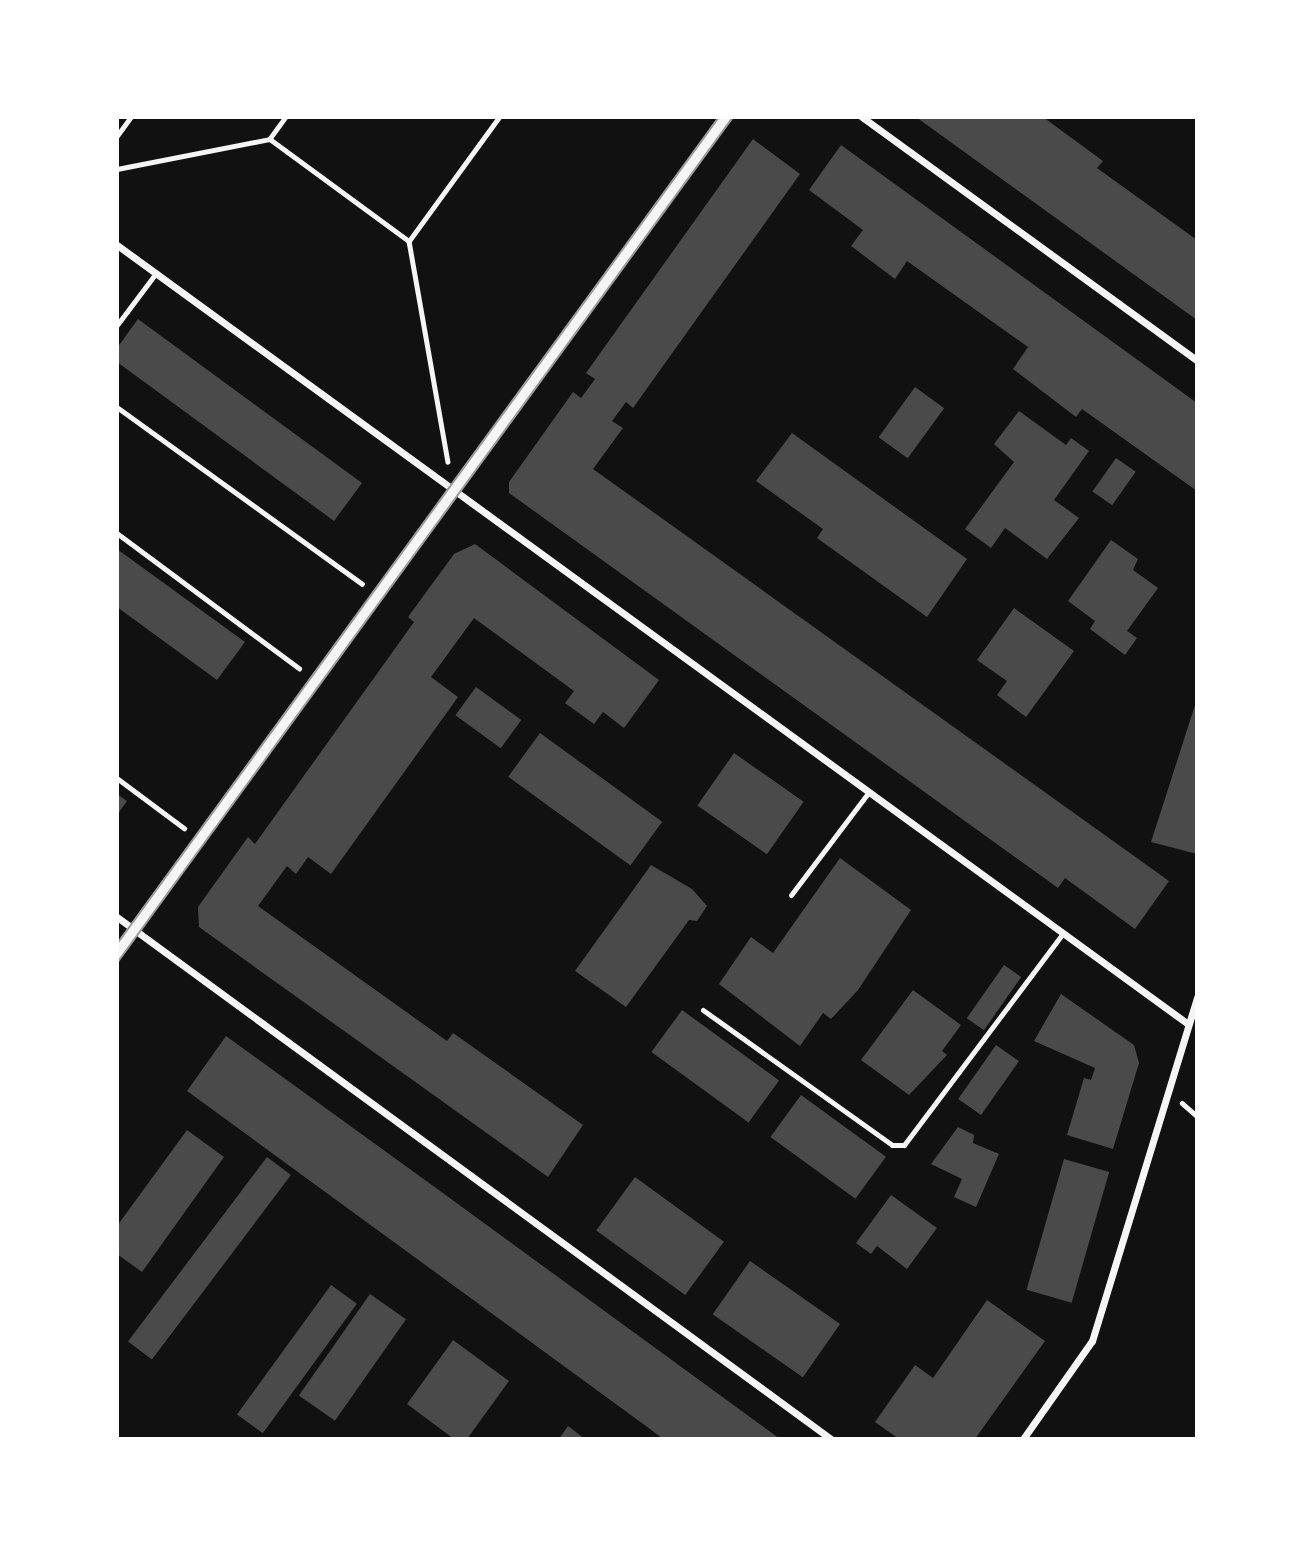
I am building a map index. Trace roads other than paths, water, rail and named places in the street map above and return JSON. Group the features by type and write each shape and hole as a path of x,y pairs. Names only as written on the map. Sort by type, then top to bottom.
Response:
{"street":[{"path":"117,953 726,117"},
{"path":"862,117 1197,360"},
{"path":"117,245 1188,1024"},
{"path":"117,917 831,1439"},
{"path":"1023,1439 1092,1340 1197,997"}],"lane":[{"path":"117,325 156,273"},
{"path":"791,895 869,792"},
{"path":"704,1010 892,1145 904,1145 1063,933"}],"tram line":[{"path":"117,944 719,117"},
{"path":"117,963 733,117"}]}
